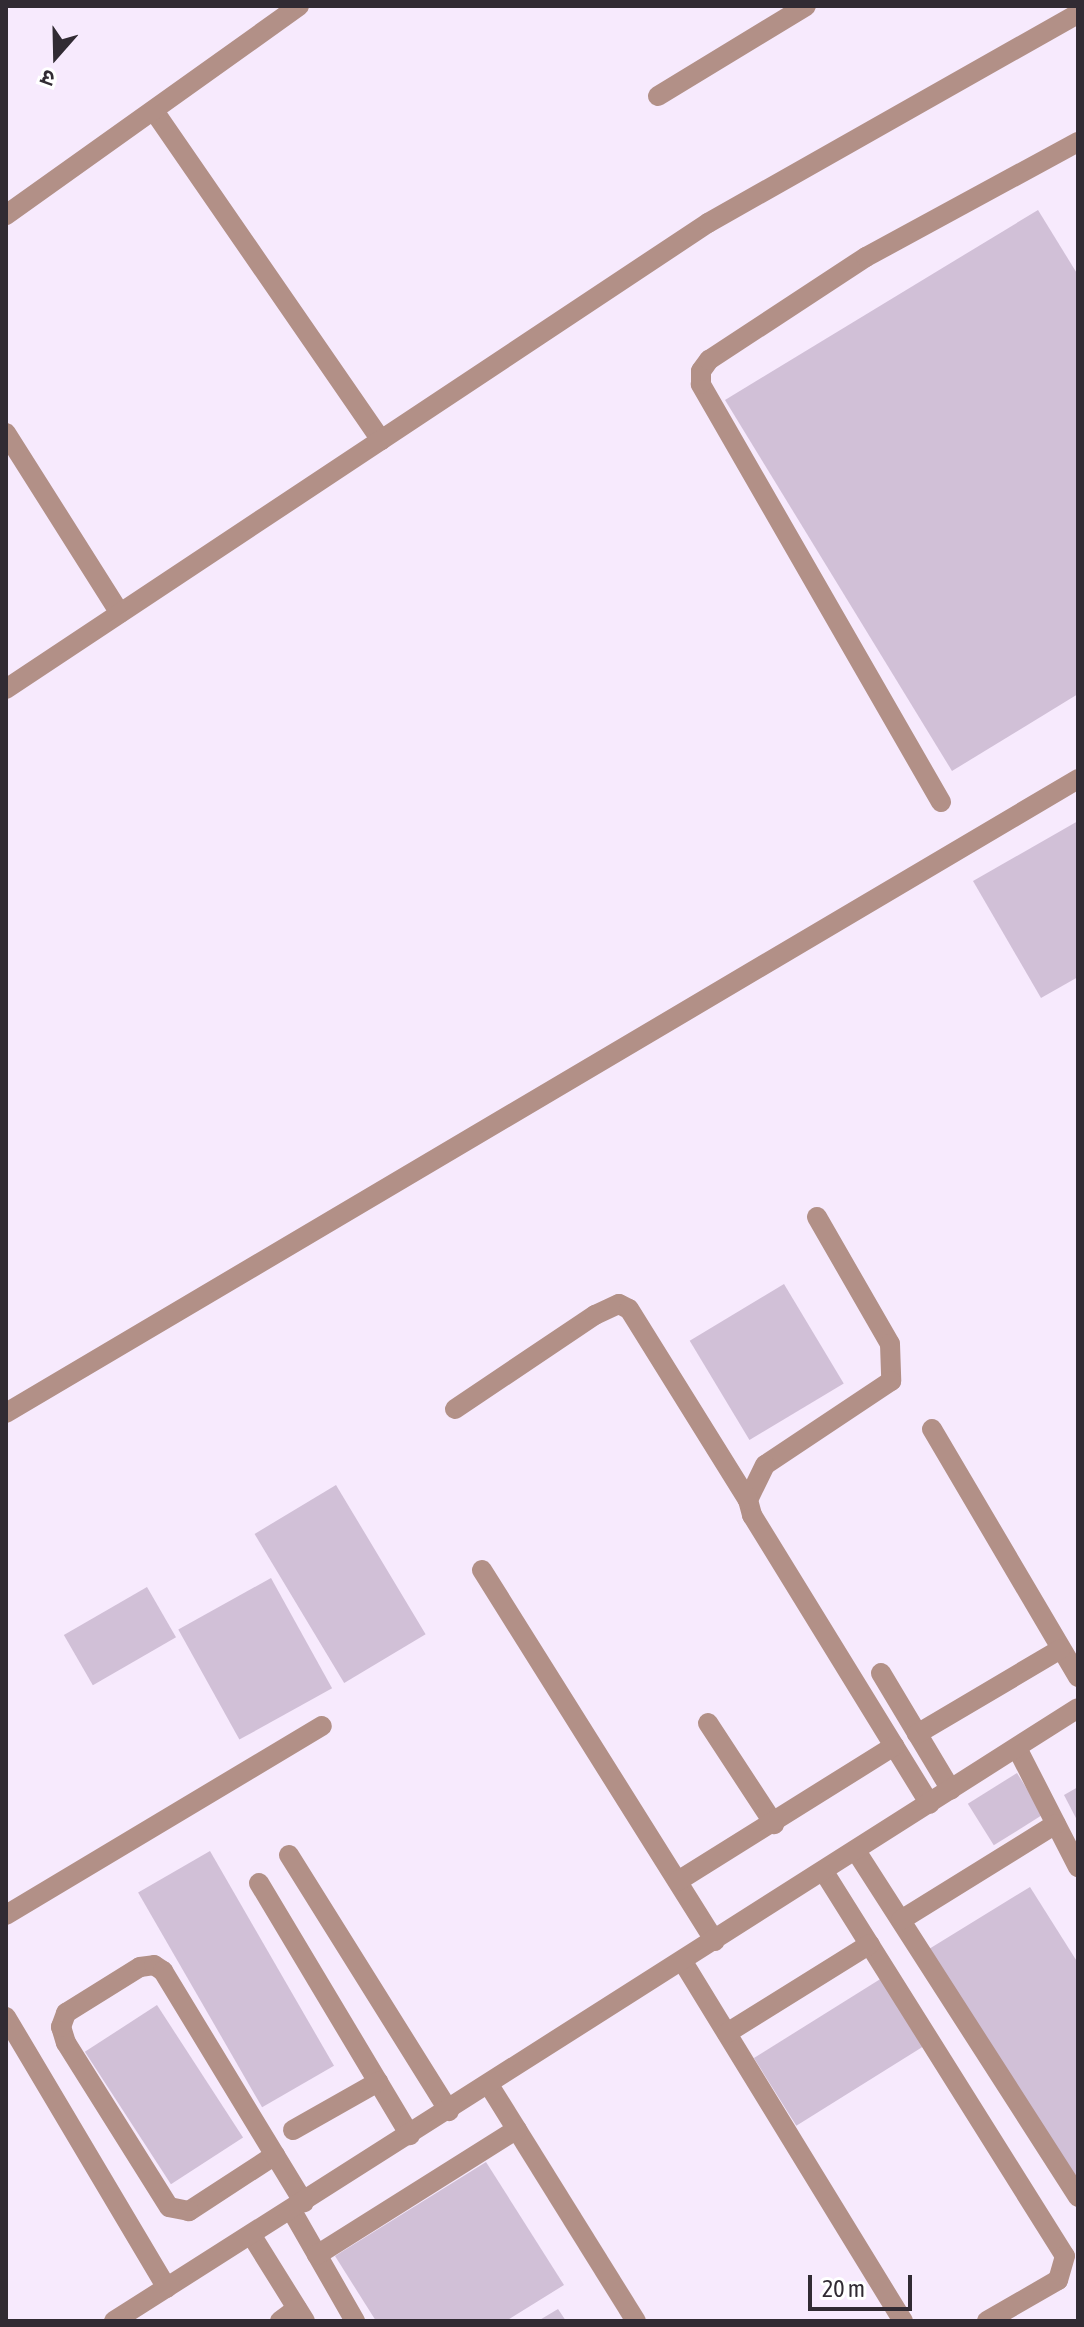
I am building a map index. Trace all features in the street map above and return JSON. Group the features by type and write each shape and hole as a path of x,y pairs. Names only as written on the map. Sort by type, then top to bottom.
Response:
{"lane":[{"path":"6,215 299,6"},
{"path":"658,96 806,6"},
{"path":"6,689 708,223 1078,14"},
{"path":"154,111 381,440"},
{"path":"941,802 701,384 701,371 709,360 866,257 1078,142"},
{"path":"6,433 120,613"},
{"path":"6,1413 1078,779"},
{"path":"748,1500 765,1465 891,1381 890,1344 817,1217"},
{"path":"455,1409 595,1315 619,1304 629,1309 748,1500 752,1515 930,1804"},
{"path":"932,1429 1078,1677"},
{"path":"482,1570 715,1941"},
{"path":"917,1734 1061,1649"},
{"path":"881,1673 951,1790"},
{"path":"114,2321 449,2111 1078,1708"},
{"path":"708,1723 774,1824"},
{"path":"6,1915 322,1726"},
{"path":"678,1881 774,1824 894,1746"},
{"path":"1017,1748 1078,1867"},
{"path":"901,1920 1056,1824"},
{"path":"856,1851 1078,2197"},
{"path":"289,1855 449,2111"},
{"path":"824,1872 1065,2256 1058,2280 987,2321"},
{"path":"259,1883 410,2135"},
{"path":"727,2033 870,1944"},
{"path":"683,1962 903,2321"},
{"path":"275,2155 189,2211 169,2207 66,2043 61,2027 66,2013 140,1967 154,1965 163,1971 275,2155 317,2255 355,2321"},
{"path":"6,2017 167,2288"},
{"path":"293,2130 378,2082"},
{"path":"489,2085 636,2321"},
{"path":"317,2255 517,2129"},
{"path":"252,2236 301,2314 280,2321"}],"building":[{"path":"1038,210 1078,275 1078,694 952,771 725,400"},
{"path":"1078,821 1078,977 1041,998 973,881"},
{"path":"784,1284 844,1383 749,1440 690,1341"},
{"path":"336,1485 426,1634 344,1683 255,1534"},
{"path":"271,1578 332,1688 239,1740 178,1629"},
{"path":"147,1587 176,1637 93,1685 64,1635"},
{"path":"1017,1773 1043,1815 994,1845 968,1804"},
{"path":"1078,1787 1078,1822 1064,1795"},
{"path":"210,1851 334,2066 262,2107 138,1892"},
{"path":"1030,1887 1078,1963 1078,2187 929,1949"},
{"path":"882,1978 924,2046 796,2126 754,2058"},
{"path":"157,2005 243,2138 171,2184 85,2052"},
{"path":"486,2162 564,2285 506,2321 376,2321 335,2256"},
{"path":"558,2309 566,2321 538,2321"}]}
